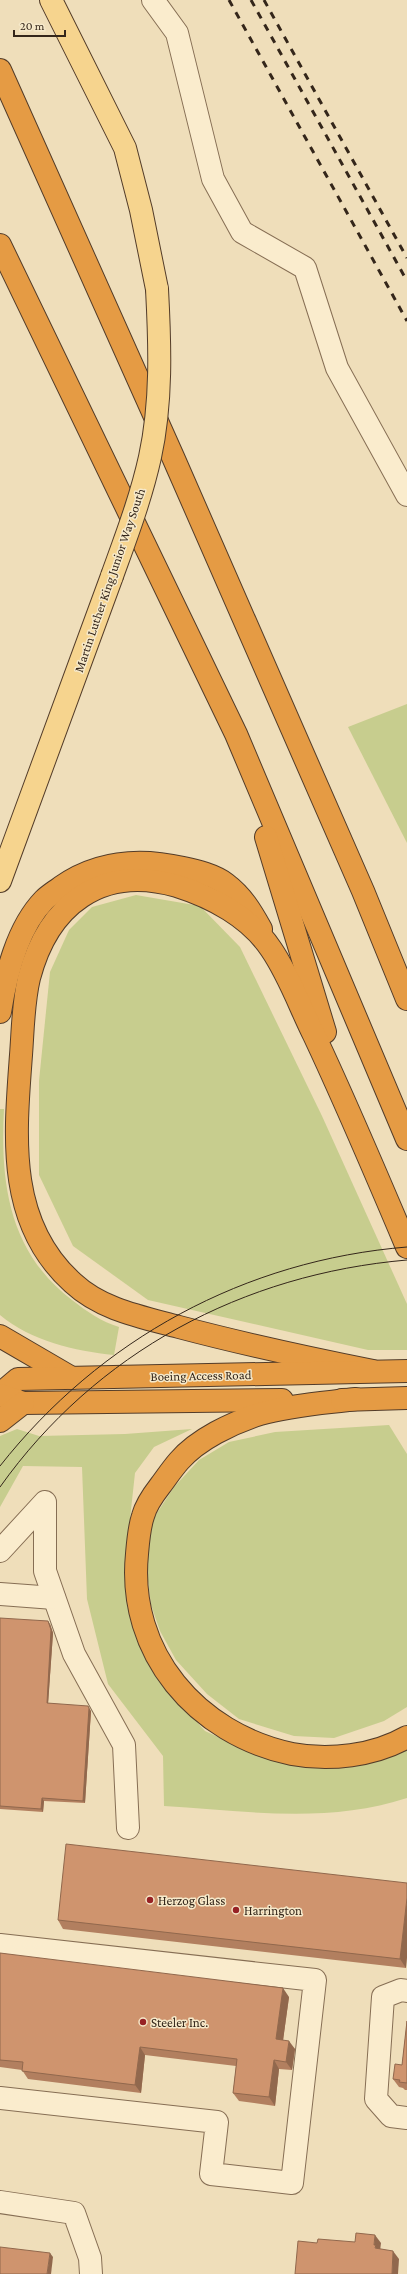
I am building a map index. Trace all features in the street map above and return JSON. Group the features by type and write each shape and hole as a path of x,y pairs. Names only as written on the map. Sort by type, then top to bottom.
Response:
{"highway":[{"path":"0,70 38,159 176,464 363,891 407,999"},
{"path":"0,93 38,159"},
{"path":"0,245 236,734 407,1139"},
{"path":"0,281 154,564"},
{"path":"236,734 307,976 352,1116"},
{"path":"0,1012 9,971 22,934 31,916 45,899 89,870 116,863 144,862 170,865 196,871 224,883 249,907 271,948 352,1116 407,1247"},
{"path":"271,948 248,923 213,899 162,882 140,880 113,882 85,892 66,907 42,941 29,979 25,1006 18,1091 17,1148 18,1179 23,1202 35,1232 56,1264 72,1283 105,1304 126,1313 238,1343 391,1371"},
{"path":"0,1336 72,1378"},
{"name":"Boeing Access Road","path":"391,1371 18,1379 0,1395 23,1403 356,1400 406,1398"},
{"path":"356,1400 260,1414 214,1435 179,1460 150,1499 143,1516 136,1566 138,1598 140,1611 150,1641 175,1684 208,1717 250,1742 276,1750 305,1756 331,1757 354,1755 383,1747 407,1737"},
{"path":"0,1420 23,1403"}],"main road":[{"name":"Martin Luther King Junior Way South","path":"0,881 136,509 150,456 158,400 159,370 157,289 141,210 125,148 51,0"}],"lane":[{"path":"153,0 177,33 213,179 242,232 305,268 337,368 407,495"},
{"path":"0,1551 45,1502 45,1571 74,1654 124,1745 128,1828"},
{"path":"0,1594 54,1598"},
{"path":"0,1945 315,1980 292,2183 211,2174 217,2122 0,2098"},
{"path":"407,1991 400,1990 383,1997 376,2099 391,2116 407,2118"},
{"path":"0,2202 74,2213 90,2258 91,2274"}],"green space":[{"path":"407,704 407,843 348,727"},
{"path":"136,895 200,906 240,947 322,1116 407,1304 407,1350 368,1350 148,1300 73,1246 39,1175 39,1081 50,972 69,930 92,907"},
{"path":"0,1109 4,1109 4,1163 7,1189 13,1214 22,1238 34,1260 51,1281 72,1300 89,1312 106,1322 119,1327 114,1355 84,1351 39,1338 25,1332 0,1315"},
{"path":"389,1425 407,1454 407,1707 384,1721 334,1738 294,1736 239,1719 207,1694 176,1660 160,1631 151,1605 148,1581 147,1551 153,1519 174,1487 199,1460 229,1442 275,1432"},
{"path":"17,1429 39,1436 125,1434 192,1429 154,1447 135,1473 125,1565 127,1606 143,1649 171,1693 205,1731 257,1755 296,1765 407,1744 407,1798 377,1806 348,1811 287,1814 164,1806 163,1756 108,1684 87,1599 82,1467 23,1466 0,1507 0,1436"}],"building":[{"path":"0,1618 48,1621 51,1630 47,1703 88,1706 89,1708 83,1801 42,1798 41,1809 0,1806"},
{"name":"Harrington","path":"66,1844 407,1883 407,1898 400,1959 58,1920"},
{"name":"Steeler Inc.","path":"0,1953 283,1988 276,2039 289,2041 286,2062 274,2060 269,2097 233,2093 237,2059 140,2047 135,2085 22,2071 23,2062 0,2060"},
{"path":"407,2021 407,2083 399,2082 400,2080 393,2079 395,2064 402,2065"},
{"path":"356,2233 375,2235 375,2248 393,2251 392,2274 295,2274 298,2241 317,2243 318,2239 355,2242"},
{"path":"0,2247 50,2253 47,2274 0,2274"}],"tram line":[{"path":"0,1466 40,1421 83,1380 130,1344 180,1314 233,1289 289,1269 347,1255 407,1247"},
{"path":"0,1487 38,1439 81,1397 128,1360 178,1328 231,1302 288,1282 346,1268 407,1260"}],"railway":[{"path":"229,0 407,321"},
{"path":"251,0 407,281"},
{"path":"264,0 407,258"}],"place":[{"name":"Herzog Glass","path":"150,1900"},
{"name":"Harrington","path":"236,1910"},
{"name":"Steeler Inc.","path":"143,2022"}]}
